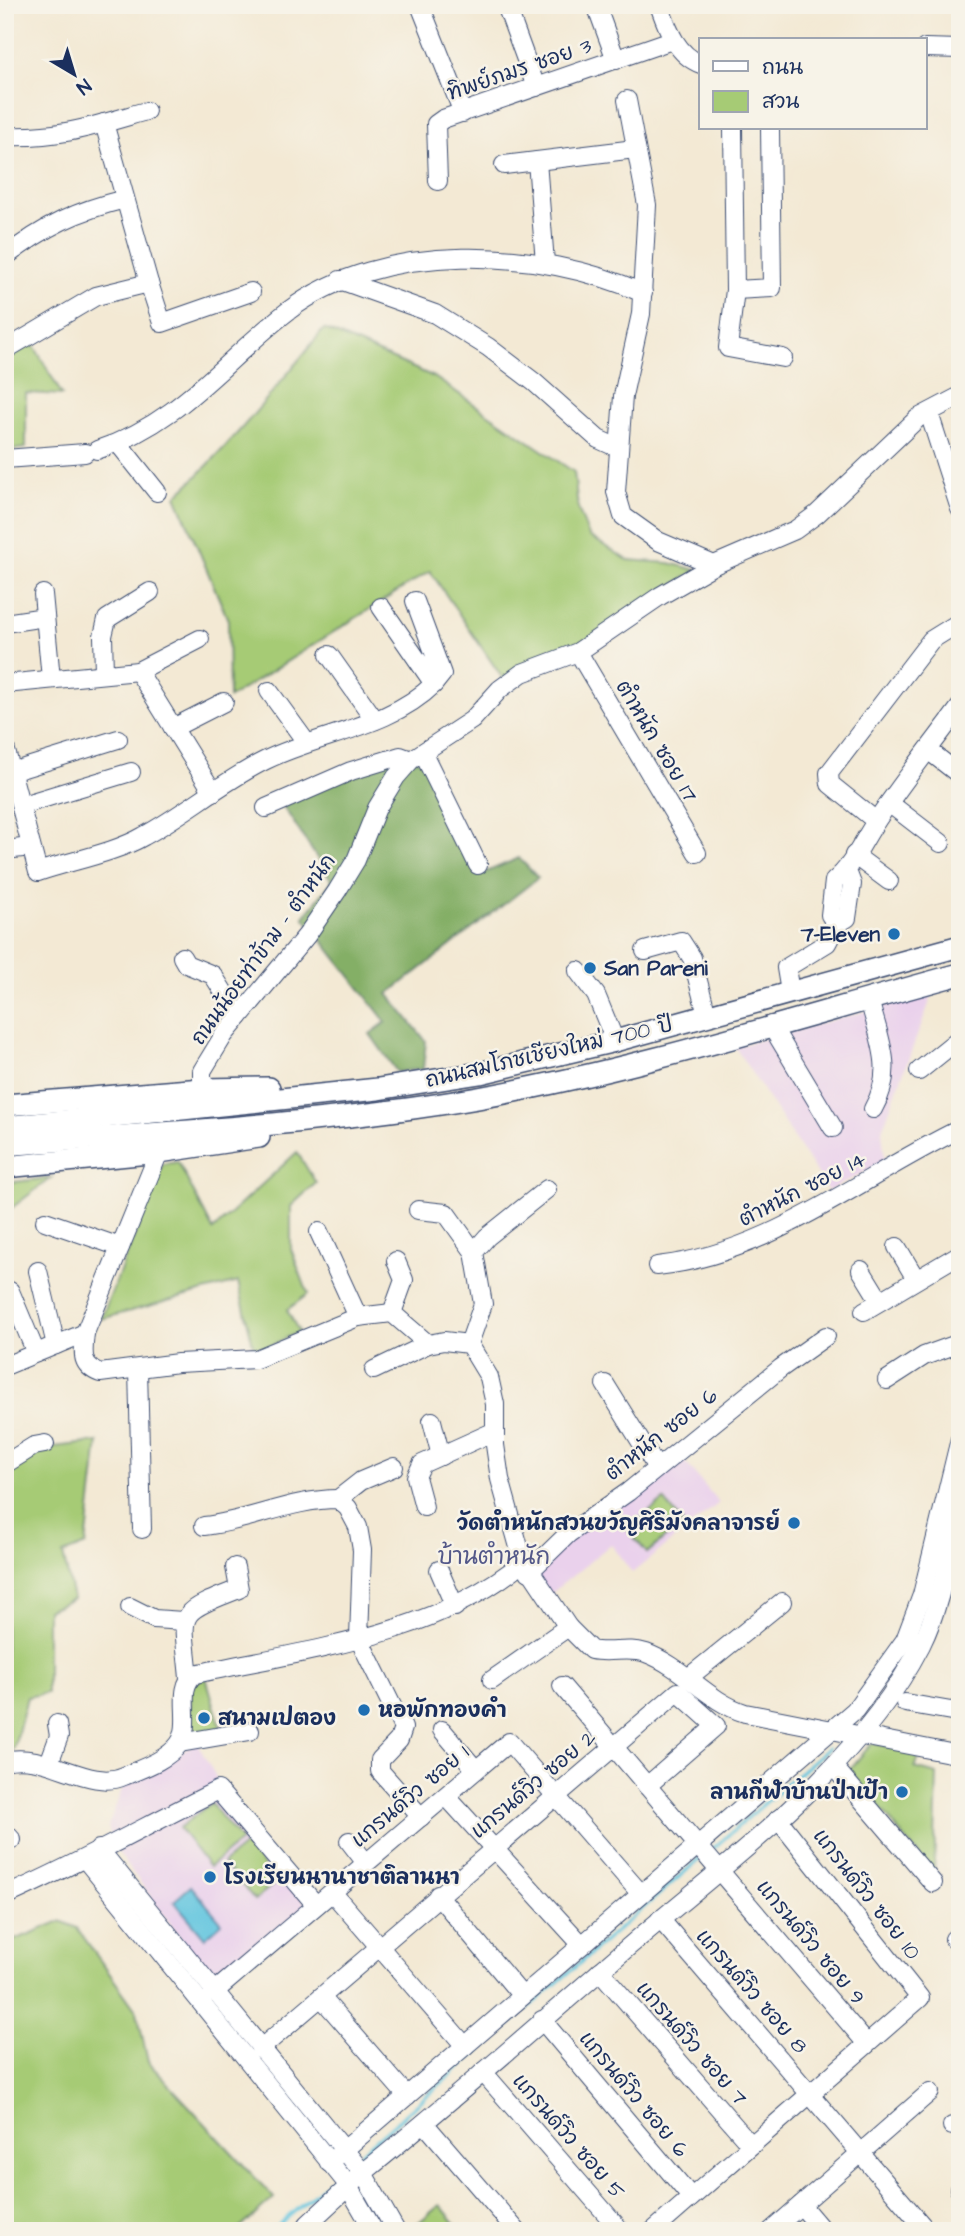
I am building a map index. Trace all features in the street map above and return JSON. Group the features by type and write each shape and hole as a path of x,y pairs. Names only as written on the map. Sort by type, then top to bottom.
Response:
{"main road":[{"name":"ถนนสมโภชเชียงใหม่ 700 ปี","path":"5,1126 378,1089 480,1073 615,1041 960,946"},
{"name":"ถนนสมโภชเชียงใหม่ 700 ปี","path":"5,1145 306,1121 384,1113 493,1095 627,1064 960,974"},
{"path":"5,1105 202,1089 278,1088 304,1097"},
{"path":"5,1167 159,1152 279,1134 306,1121"}],"street":[{"path":"420,5 464,113"},
{"path":"506,5 537,88"},
{"path":"596,5 616,60"},
{"path":"659,5 672,40 699,63"},
{"name":"ทิพย์ภมร ซอย 3","path":"438,181 436,124 672,40"},
{"path":"926,48 960,49"},
{"path":"627,100 648,205 643,293 623,396 616,492 623,516 658,541 714,565"},
{"path":"5,136 44,137 146,111"},
{"path":"104,123 162,323 251,292"},
{"path":"733,130 735,290 728,348 783,358"},
{"path":"735,290 772,288 770,130"},
{"path":"504,164 635,149"},
{"path":"537,161 545,263"},
{"path":"5,257 57,221 89,207 125,199"},
{"path":"5,459 91,451 118,443 189,400 287,312 340,280 373,269 419,262 484,259 545,263 592,274 643,293"},
{"path":"340,280 435,314 488,347 534,382 597,439 618,448"},
{"path":"5,350 96,296 149,282"},
{"name":"ถนนน้อยท่าข้าม - ตำหนัก","path":"202,1089 202,1071 224,1035 307,935 356,860 377,808 396,777 417,757 472,720 511,680 548,662 578,652 660,596 714,565 795,530 817,514 910,426 960,396"},
{"path":"929,413 960,509"},
{"path":"118,443 157,492"},
{"path":"104,672 103,636 107,619 150,592"},
{"path":"43,594 51,679"},
{"path":"5,747 38,872 142,838 264,761 306,743 375,720 416,701 442,674 415,601"},
{"path":"381,607 434,684"},
{"path":"5,623 46,617"},
{"path":"876,821 830,784 829,773 931,640 960,622"},
{"path":"5,684 104,672 138,671 200,639"},
{"name":"ตำหนัก ซอย 17","path":"578,652 697,853"},
{"path":"329,655 375,720"},
{"path":"138,671 213,792"},
{"path":"269,691 306,743"},
{"path":"173,729 223,702"},
{"path":"790,992 786,968 827,943 837,925 830,915 834,881 850,863 876,821 960,707"},
{"path":"11,772 118,739"},
{"path":"928,750 960,775"},
{"path":"266,808 352,771 400,756 417,757 478,864"},
{"path":"22,806 131,772"},
{"path":"889,803 941,843"},
{"path":"5,850 31,847"},
{"path":"850,863 888,881"},
{"path":"645,951 681,941 692,958 707,1015"},
{"path":"182,957 186,964 213,975 239,1017"},
{"path":"578,971 596,995 615,1041"},
{"path":"869,999 887,1070 882,1093 873,1109"},
{"path":"771,1025 833,1128"},
{"path":"919,1071 960,1038"},
{"name":"ตำหนัก ซอย 14","path":"657,1266 690,1263 723,1254 791,1223 960,1129"},
{"path":"159,1152 85,1333 83,1354 85,1363 91,1369 100,1373 178,1363 256,1359 358,1317 392,1313 428,1344"},
{"path":"474,1252 487,1237 547,1189"},
{"path":"418,1210 446,1213 474,1252 483,1304 470,1345 489,1377 495,1404 500,1479 512,1530 526,1567 568,1628 592,1650 645,1653 672,1665 683,1685 716,1726 647,1786"},
{"path":"45,1222 121,1247"},
{"path":"319,1233 358,1317"},
{"path":"897,1247 916,1279"},
{"path":"864,1311 960,1254"},
{"path":"392,1313 404,1280 396,1261"},
{"path":"861,1270 880,1301"},
{"path":"38,1271 56,1345"},
{"path":"10,1291 36,1353"},
{"path":"5,1366 85,1333"},
{"name":"ตำหนัก ซอย 6","path":"188,1678 195,1674 359,1639 455,1607 526,1567 826,1336"},
{"path":"374,1370 428,1344 444,1341 470,1345"},
{"path":"887,1380 923,1356 960,1343"},
{"path":"138,1369 142,1529"},
{"path":"606,1384 657,1468"},
{"path":"432,1421 440,1456"},
{"path":"424,1507 416,1478 422,1464 495,1431"},
{"path":"338,2159 407,2096 483,2072 660,1920 709,1858 867,1694 905,1640 922,1595 960,1439"},
{"path":"5,1464 34,1446 45,1444"},
{"path":"204,1526 229,1523 313,1499 338,1499 360,1481 394,1466"},
{"path":"338,1499 348,1508 358,1527 362,1550 359,1639 402,1728 399,1740 379,1764 380,1771 421,1817"},
{"path":"312,2223 347,2183 424,2123 465,2046 641,1895 778,1819 834,1767 900,1679 925,1637 960,1507"},
{"path":"5,1761 18,1758 49,1763 98,1779 120,1779 164,1757 180,1743 186,1727 185,1691 188,1678 183,1620 192,1607 239,1589 235,1567"},
{"path":"439,1570 455,1607"},
{"name":"แกรนด์วิว ซอย 2","path":"260,2049 782,1602"},
{"path":"130,1607 154,1619 183,1620"},
{"path":"492,1680 568,1628"},
{"path":"683,1685 729,1708 830,1731 960,1755"},
{"name":"แกรนด์วิว ซอย 9","path":"562,1686 867,2044"},
{"path":"905,1703 951,1711 960,1709"},
{"path":"49,1763 59,1736 57,1724"},
{"path":"442,1730 476,1770"},
{"path":"180,1743 250,1731"},
{"name":"แกรนด์วิว ซอย 1","path":"213,1993 509,1742 555,1795"},
{"path":"834,1767 933,1883"},
{"path":"5,1896 218,1790 316,1905"},
{"path":"555,1795 641,1895"},
{"path":"446,1796 582,1945"},
{"name":"แกรนด์วิว ซอย 10","path":"778,1819 920,1998 867,2044"},
{"path":"349,1841 366,1863"},
{"path":"92,1854 260,2049 338,2159 347,2183 374,2231"},
{"path":"92,1854 338,2159 361,2171 396,2231"},
{"path":"332,1892 465,2046"},
{"path":"438,1895 522,1997"},
{"name":"แกรนด์วิว ซอย 8","path":"660,1920 927,2230"},
{"name":"แกรนด์วิว ซอย 7","path":"600,1971 751,2145"},
{"path":"321,1997 407,2096"},
{"name":"แกรนด์วิว ซอย 6","path":"542,2020 691,2197"},
{"path":"653,2231 867,2044"},
{"name":"แกรนด์วิว ซอย 5","path":"483,2072 621,2231"},
{"path":"771,2231 930,2092"},
{"path":"424,2123 517,2231"},
{"path":"801,2205 823,2231"}],"shaded area":[{"path":"933,993 882,1130 885,1161 828,1191 735,1047"},
{"path":"677,1452 719,1503 632,1573 611,1544 548,1596 530,1568"},
{"name":"โรงเรียนนานาชาติลานนา","path":"197,1743 216,1777 219,1796 308,1906 215,1985 115,1848 108,1826 123,1787"}],"green space":[{"path":"324,329 434,377 574,472 578,508 589,536 628,560 669,563 697,570 580,645 503,679 430,571 229,698 228,620 176,496 235,436"},
{"path":"32,342 62,395 26,393 26,448 5,451 5,361"},
{"path":"399,755 422,761 484,873 519,858 538,878 388,994 426,1041 423,1069 397,1072 370,1034 386,1022 304,917 332,881 281,803"},
{"path":"297,1152 316,1183 291,1206 291,1249 308,1294 287,1310 299,1332 255,1353 238,1282 101,1319 163,1164 178,1162 213,1230"},
{"path":"51,1178 5,1213 5,1183"},
{"path":"98,1442 86,1545 63,1554 73,1599 47,1610 47,1693 27,1697 14,1748 5,1753 5,1535 8,1533 5,1527 5,1468 36,1449"},
{"path":"664,1500 683,1523 647,1553 627,1529"},
{"path":"206,1677 222,1732 188,1738 192,1683"},
{"name":"ลานกีฬาบ้านป่าเป้า","path":"872,1743 921,1752 915,1768 937,1774 934,1874 849,1770"},
{"path":"211,1803 241,1841 209,1867 179,1828"},
{"path":"245,1845 277,1881 255,1900 223,1863"},
{"path":"61,1921 77,1928 137,2012 148,2062 274,2198 237,2231 5,2231 5,1944"},
{"path":"440,2205 462,2231 415,2231 413,2227"}],"water":[{"path":"191,1886 222,1923 205,1938 174,1901"}],"waterway":[{"path":"711,1850 828,1748"},
{"path":"356,2157 702,1857"},
{"path":"272,2231 335,2176"},
{"path":"319,2221 326,2231"}],"place":[{"name":"7-Eleven","path":"894,934"},
{"name":"San Pareni","path":"590,968"},
{"name":"วัดตำหนักสวนขวัญศิริมังคลาจารย์","path":"794,1523"},
{"name":"หอพักทองคำ","path":"364,1710"},
{"name":"สนามเปตอง","path":"204,1718"},
{"name":"ลานกีฬาบ้านป่าเป้า","path":"902,1792"},
{"name":"โรงเรียนนานาชาติลานนา","path":"210,1877"}],"district":[{"name":"บ้านตำหนัก","path":"494,1556"}]}
